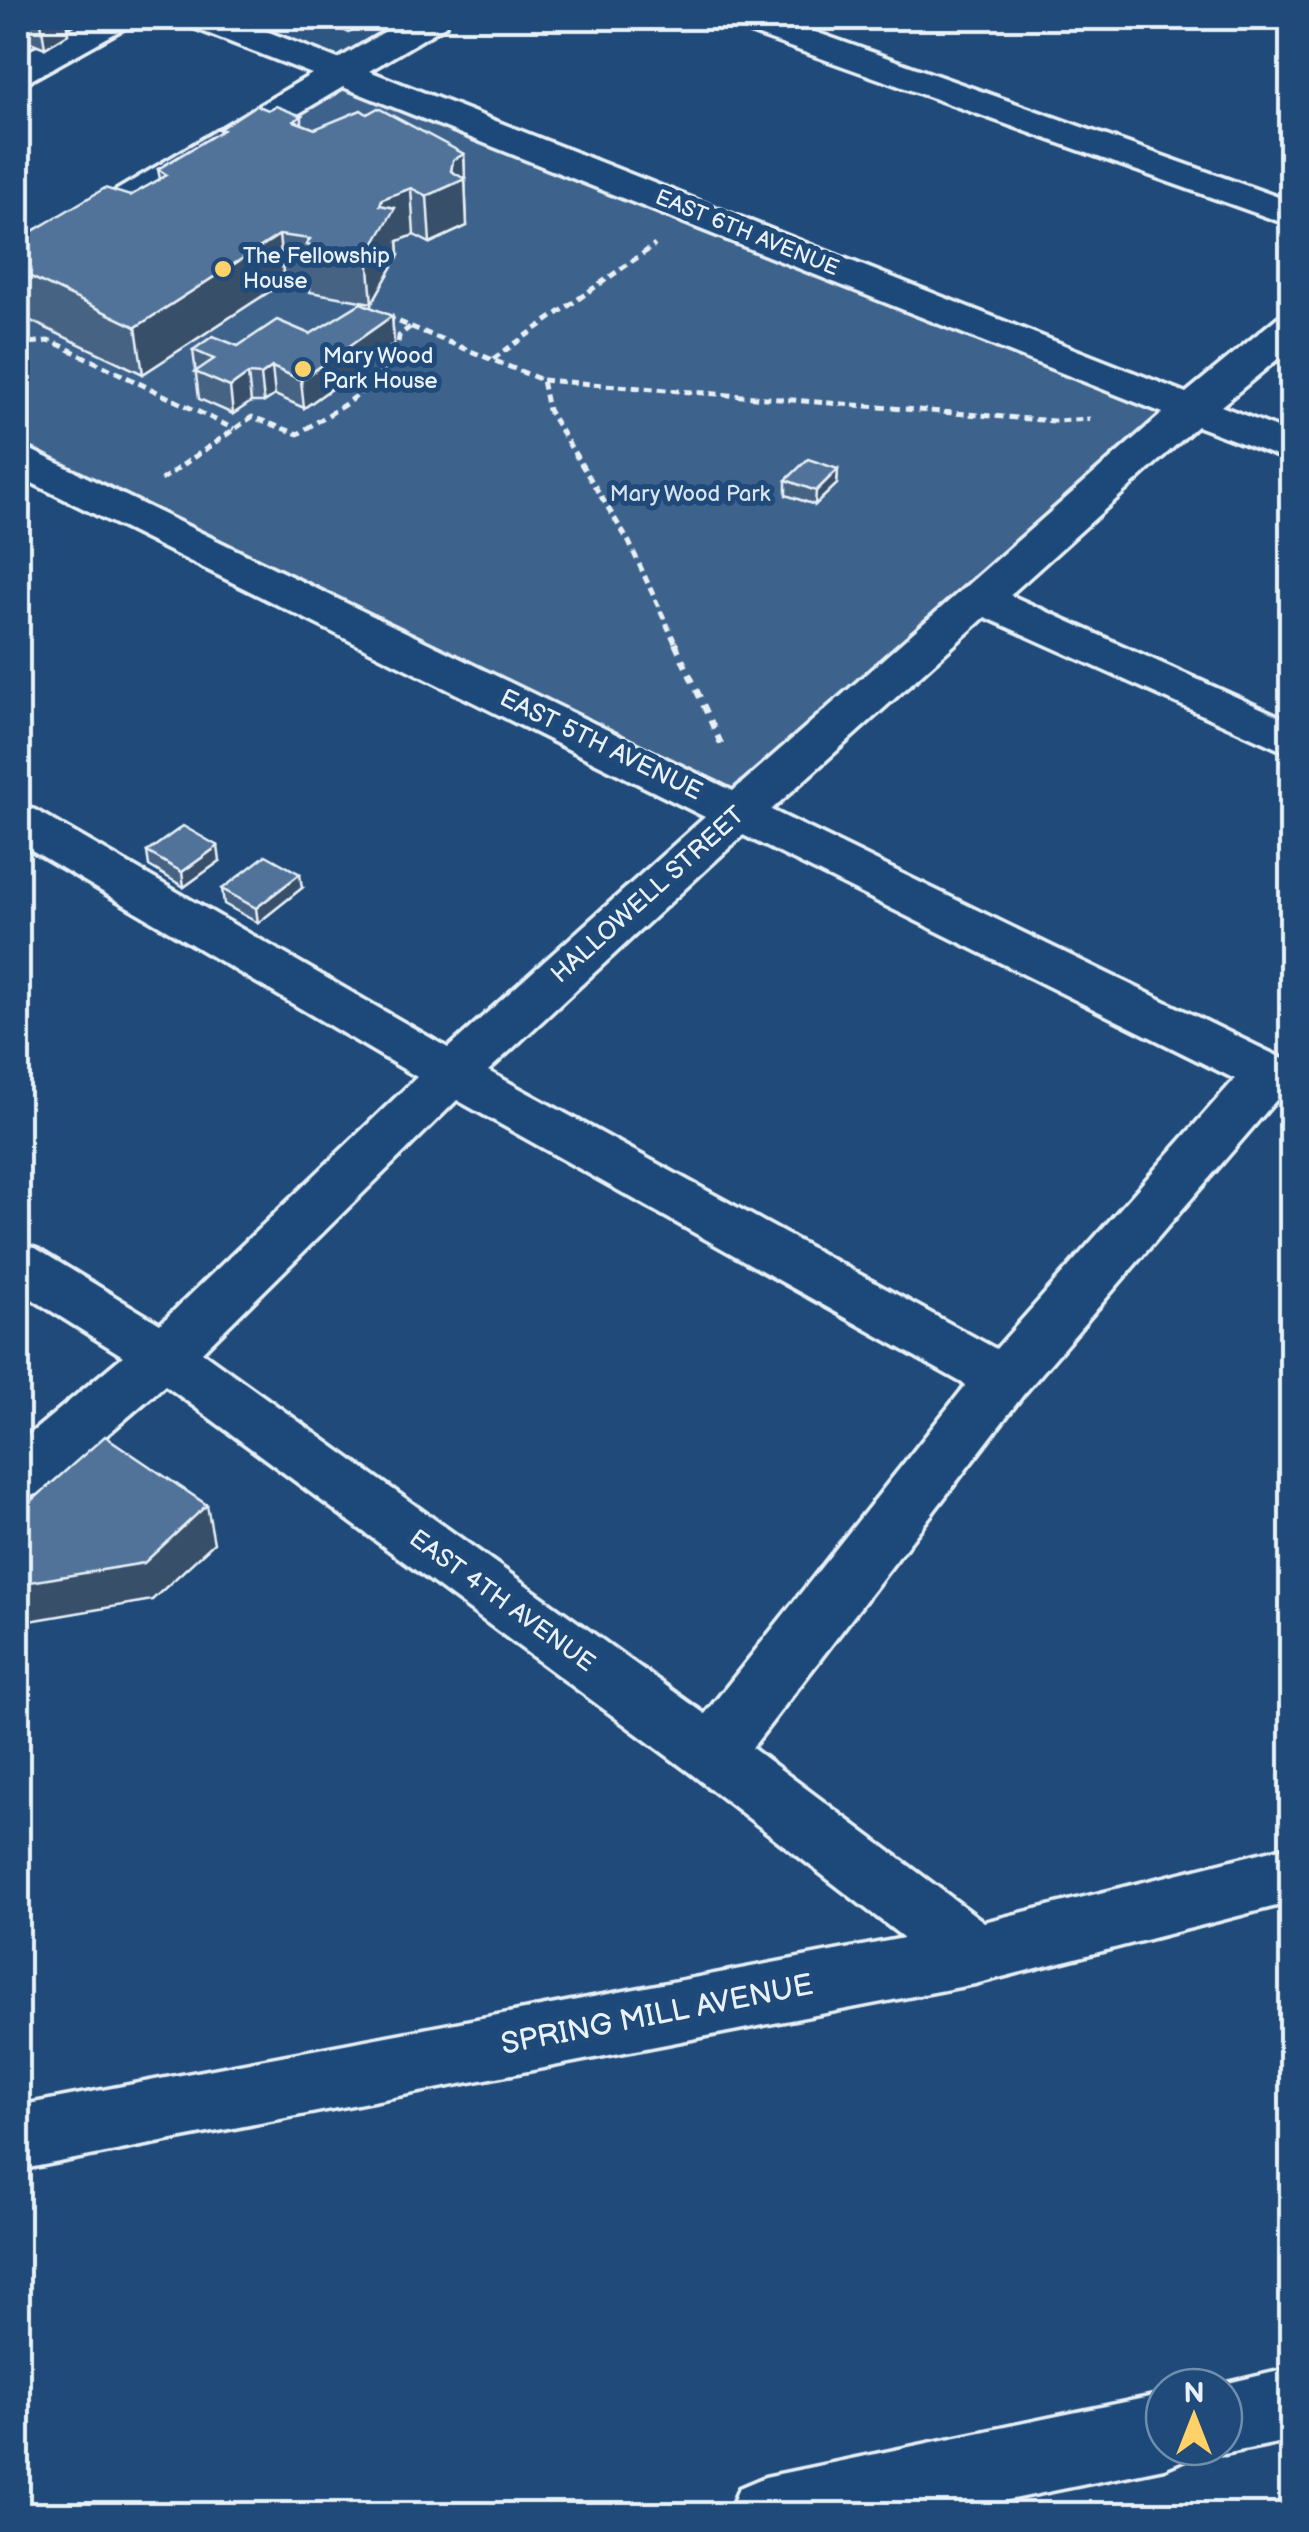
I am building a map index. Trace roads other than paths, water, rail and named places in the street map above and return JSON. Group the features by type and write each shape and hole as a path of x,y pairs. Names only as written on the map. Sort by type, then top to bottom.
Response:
{"street":[{"path":"18,72 115,18"},
{"name":"EAST 6TH AVENUE","path":"202,18 1292,449"},
{"path":"18,265 432,18"},
{"path":"744,18 1292,215"},
{"path":"390,130 428,107"},
{"path":"263,116 315,133"},
{"name":"HALLOWELL STREET","path":"18,1476 164,1354 452,1074 739,812 1192,409 1292,326"},
{"name":"EAST 5TH AVENUE","path":"18,460 1280,1079"},
{"path":"980,598 1292,740"},
{"path":"18,821 452,1074 1003,1379"},
{"path":"711,1754 1003,1379 1280,1079"},
{"name":"EAST 4TH AVENUE","path":"18,1264 164,1354 711,1754 975,1954"},
{"name":"SPRING MILL AVENUE","path":"18,2138 975,1954 1292,1873"},
{"path":"1244,2414 1292,2404"},
{"path":"765,2514 1144,2434"}],"place":[{"name":"The Fellowship House","path":"223,269"},
{"name":"Mary Wood Park House","path":"303,369"}],"park label":[{"name":"Mary Wood Park","path":"690,494"}]}
